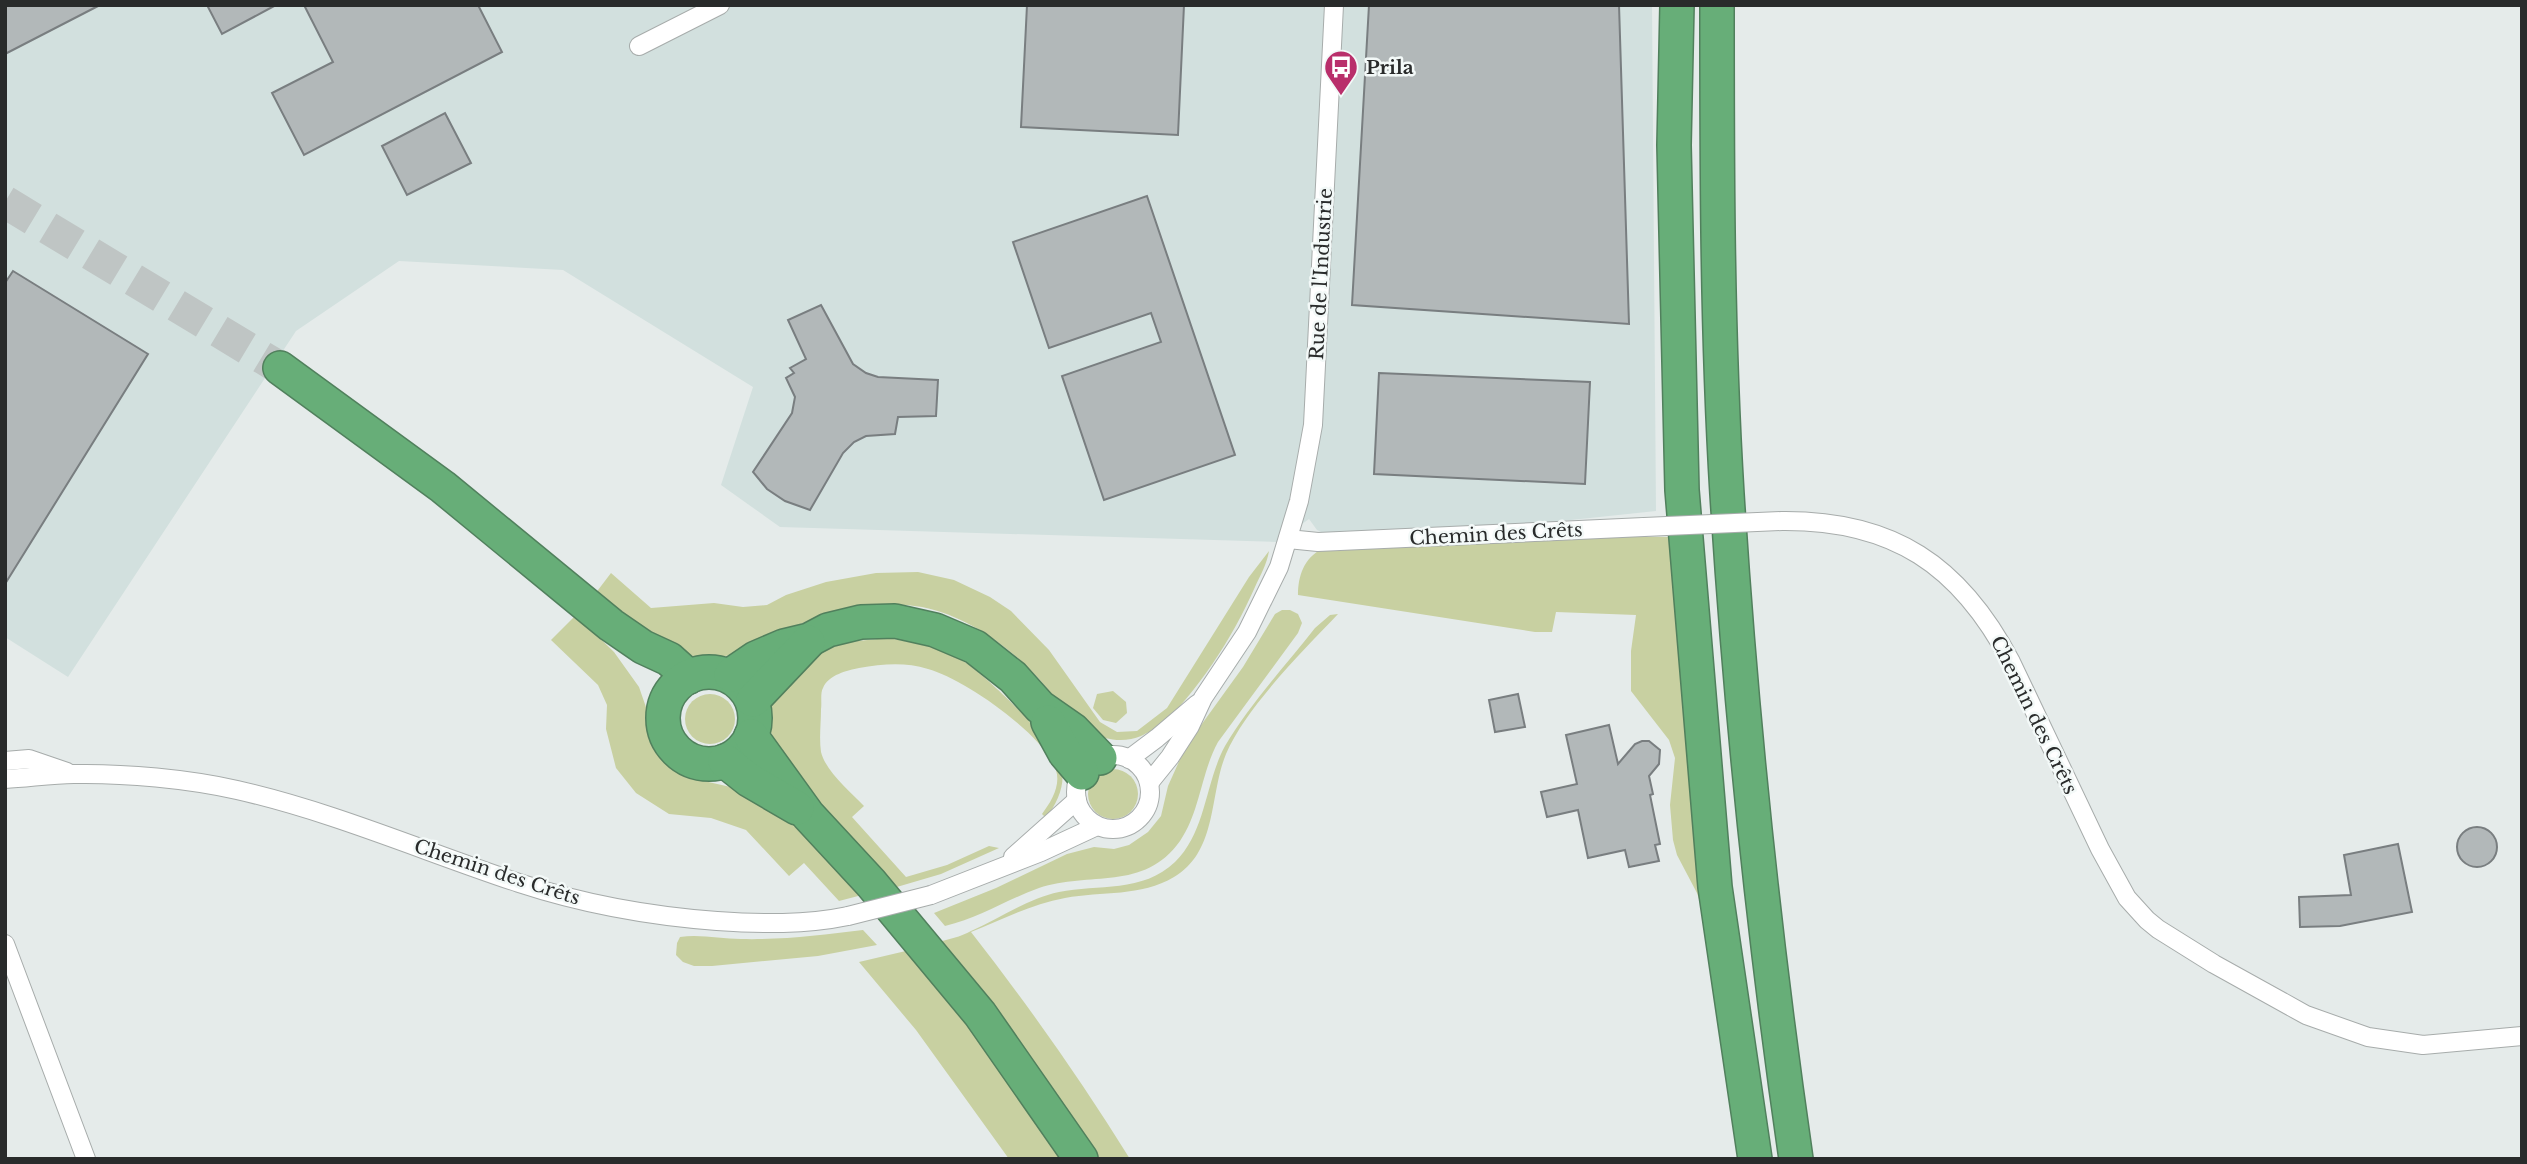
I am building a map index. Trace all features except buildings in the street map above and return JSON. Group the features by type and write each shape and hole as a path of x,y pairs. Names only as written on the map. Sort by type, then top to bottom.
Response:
{"highway":[{"path":"1677,5 1674,145 1682,490 1715,887 1755,1159"},
{"path":"1694,5 1692,149 1698,450 1734,881 1773,1159"},
{"path":"1717,5 1717,217 1727,492 1752,808 1773,1000 1796,1159"},
{"path":"281,368 443,487 611,625 650,682 678,688"},
{"path":"731,675 756,658 784,646 809,640 828,630 861,622 895,621 935,630 975,647 1013,677 1040,707 1065,753 1097,772"},
{"path":"754,700 809,640"},
{"path":"709,671 731,675 754,700 756,724 751,736 736,754 725,761 710,765 693,762 679,753 668,740 662,725 662,713 678,688 709,671"},
{"path":"751,736 808,814 871,883 980,1014 1081,1159"},
{"path":"725,761 749,780 808,814"}],"street":[{"path":"639,46 720,5"},
{"name":"Rue de l'Industrie","path":"1288,539 1313,425 1334,5"},
{"name":"Chemin des Crêts","path":"5,779 73,774 160,779 235,789 309,808 522,884 627,910 670,917 751,923 798,923 848,916 931,895 1061,844 1097,826 1118,829 1137,821 1149,801 1149,783 1190,726 1203,698 1247,632 1273,579 1288,539 1300,542 1331,542 1782,521 1829,522 1891,539 1943,572 1972,601 1999,639 2011,662 2080,810 2119,884 2137,910 2158,929 2214,964 2306,1015 2368,1037 2423,1045 2522,1036"},
{"name":"Chemin des Crêts","path":"1002,866 1097,772 1157,738 1203,698"},
{"name":"Chemin des Crêts","path":"5,761 29,759 73,774"},
{"path":"1097,826 1084,815 1097,772 1142,769 1149,783"},
{"path":"5,944 86,1159"}],"shaded area":[{"path":"5,5 1652,5 1656,511 1497,528 1325,534 1317,530 1309,519 1277,542 780,527 721,485 753,387 563,270 399,261 296,331 68,677 5,637"}],"green space":[{"path":"1568,536 1682,537 1738,1159 1706,920 1673,840 1670,805 1675,758 1669,740 1631,691 1631,651 1636,615 1556,612 1552,632 1535,632 1298,595 1299,581 1306,562 1322,549"},
{"path":"1269,551 1263,570 1235,627 1186,699 1156,731 1123,740 1105,738 1085,728 1027,667 1001,644 971,625 939,611 891,604 843,610 798,625 741,652 712,658 671,649 595,594 611,573 651,608 714,603 743,607 767,605 786,595 826,582 876,573 918,572 954,580 990,597 1011,611 1049,650 1100,722 1117,732 1137,731 1167,708 1249,577"},
{"path":"1282,610 1298,614 1302,623 1298,633 1218,742 1187,830 1166,857 1133,874 1058,883 1039,888 945,926 934,913 996,888 1067,854 1094,847 1114,849 1129,845 1148,832 1161,816 1168,786 1186,746 1243,667 1275,614"},
{"path":"1338,614 1276,680 1235,736 1221,770 1205,837 1188,866 1174,877 1148,888 1053,901 971,932 1053,1043 1130,1159 1097,1159 936,943 967,933 1047,895 1135,883 1149,879 1175,862 1193,836 1225,746 1256,700 1315,628 1330,615"},
{"path":"576,615 614,652 639,687 648,713 651,740 669,764 695,779 744,790 791,821 862,895 839,901 804,863 789,876 746,830 711,818 669,814 636,793 616,768 606,729 607,705 598,685 551,640"},
{"path":"888,638 938,649 965,662 1035,727 1057,757 1063,775 1054,807 1046,818 1042,814 1052,799 1057,782 1056,770 1049,756 1020,725 981,696 943,674 911,665 868,667 834,676 826,683 822,693 821,752 833,774 864,806 852,817 906,877 947,865 989,846 999,848 941,874 890,889 776,751 769,725 773,699 811,655 847,642"},
{"path":"1113,691 1126,702 1127,713 1116,723 1103,720 1093,708 1097,694"},
{"path":"710,694 728,701 735,719 728,737 710,744 692,737 685,719 692,701"},
{"path":"1113,769 1131,776 1138,794 1131,812 1113,819 1095,812 1088,794 1095,776"},
{"path":"863,930 877,945 818,956 712,966 694,966 683,962 676,955 680,937 772,939"},
{"path":"910,950 968,1023 1063,1159 1009,1159 916,1030 859,962"}],"tunnel":[{"path":"5,202 280,368"}],"place":[{"name":"Prila","path":"1341,97"}]}
